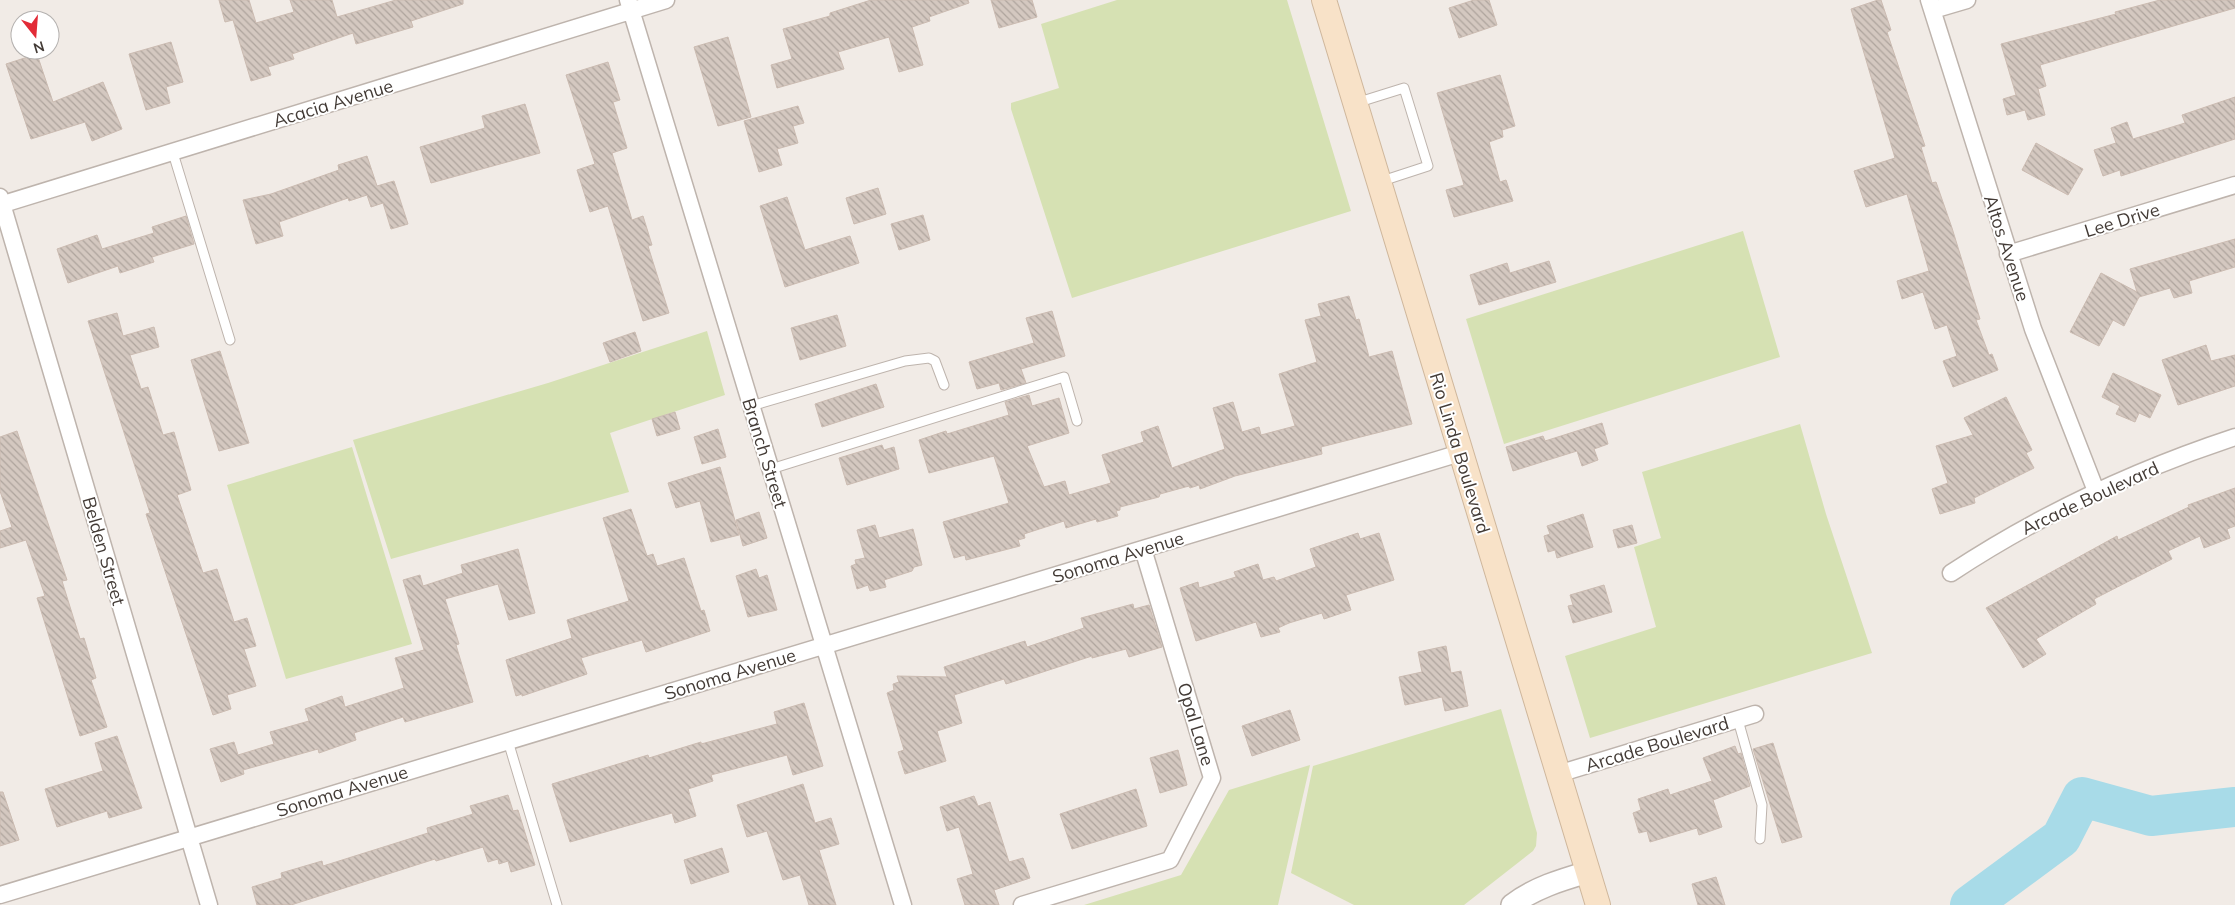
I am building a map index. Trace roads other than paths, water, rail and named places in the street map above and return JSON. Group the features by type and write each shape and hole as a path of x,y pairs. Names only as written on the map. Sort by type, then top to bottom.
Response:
{"main road":[{"name":"Rio Linda Boulevard","path":"1324,0 1598,905"}],"street":[{"name":"Acacia Avenue","path":"1,202 174,153 629,5 666,0"},
{"path":"1931,5 1967,0"},
{"name":"Branch Street","path":"629,5 903,905"},
{"name":"Altos Avenue","path":"1931,5 2008,254 2043,356 2096,491"},
{"name":"Lee Drive","path":"2008,254 2235,186"},
{"name":"Belden Street","path":"1,202 209,905"},
{"name":"Arcade Boulevard","path":"1951,573 2026,527 2096,491 2190,452 2235,437"},
{"name":"Sonoma Avenue","path":"0,895 1460,453"},
{"name":"Opal Lane","path":"1022,905 1170,860 1212,778 1143,549"},
{"name":"Arcade Boulevard","path":"1558,774 1756,714"},
{"path":"1512,905 1523,896 1558,881 1588,872"}],"lane":[{"path":"1355,104 1404,88 1428,166 1379,182"},
{"path":"174,153 230,340"},
{"path":"751,406 905,361 929,358 936,361 944,385"},
{"path":"771,469 1064,377 1077,421"},
{"path":"1738,720 1762,805 1760,839"},
{"path":"508,741 557,905"}],"waterway":[{"path":"1970,905 2061,838 2082,797 2151,816 2235,807"}]}
